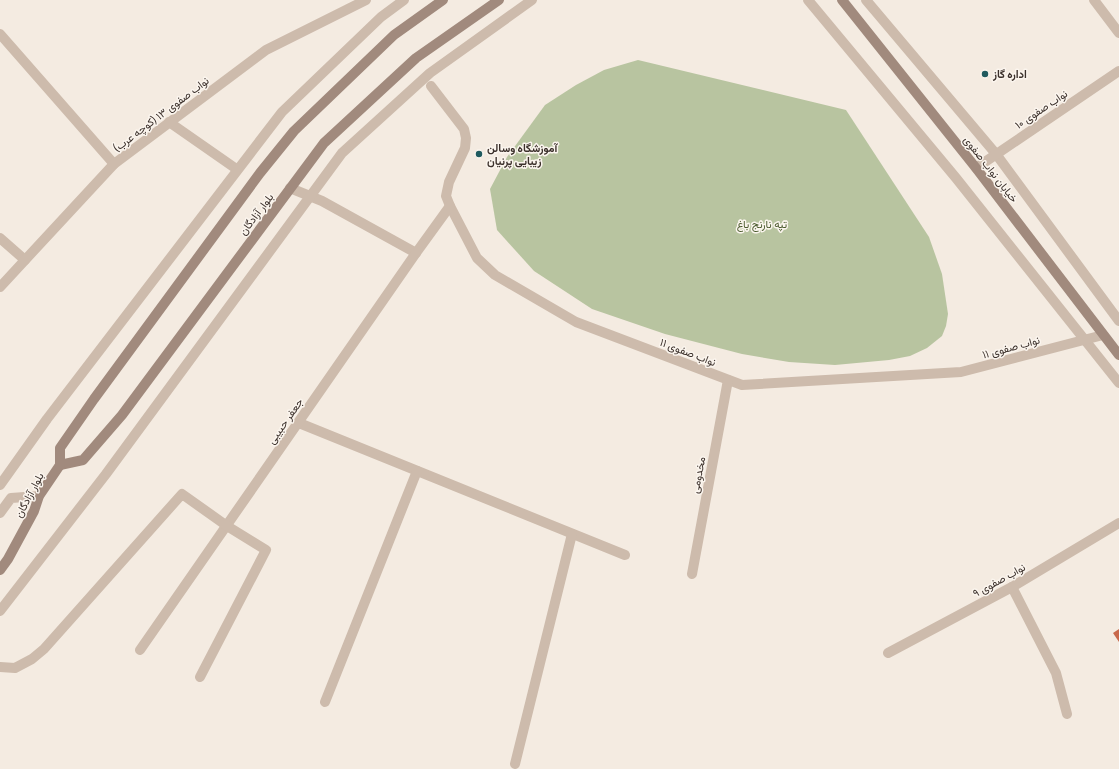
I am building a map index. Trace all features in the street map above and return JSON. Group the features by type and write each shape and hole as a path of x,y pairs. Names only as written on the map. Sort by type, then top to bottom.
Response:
{"main road":[{"name":"بلوار آزادگان","path":"0,570 8,559 34,511 39,496 60,465 60,448 94,399 260,172 294,131 394,35 443,0"},
{"name":"بلوار آزادگان","path":"60,465 83,460 122,416 324,143 416,58 499,0"},
{"name":"خیابان نواب صفوی","path":"842,0 976,168 1119,355"}],"street":[{"name":"نواب صفوی ۱۳ (کوچه عرب)","path":"0,287 114,164 266,50 366,0"},
{"path":"0,486 47,419 282,112 381,17 404,0"},
{"path":"0,611 106,474 342,154 430,73 532,0"},
{"path":"808,0 956,178 1119,383"},
{"path":"866,0 996,154 1119,321"},
{"path":"1094,0 1119,33"},
{"path":"0,34 114,164"},
{"name":"نواب صفوی ۱۰","path":"976,168 1119,71"},
{"name":"نواب صفوی ۱۱","path":"431,86 464,130 466,138 465,148 449,182 446,196 477,258 495,275 576,322 728,380 742,385 961,372 1103,335"},
{"path":"169,122 235,168"},
{"path":"290,188 322,201 416,253"},
{"name":"جعفر حبیبی","path":"140,650 450,206"},
{"path":"0,238 25,260"},
{"name":"مخدومی","path":"692,574 728,380"},
{"path":"299,423 626,555"},
{"path":"325,702 417,470"},
{"path":"0,667 15,668 32,659 44,650 182,494 227,526 266,550 200,677"},
{"path":"0,513 11,498 39,496"},
{"name":"نواب صفوی ۹","path":"888,654 1012,587 1119,523"},
{"path":"515,764 572,534"},
{"path":"1012,587 1056,673 1067,714"}],"green space":[{"name":"تپه نارنج باغ","path":"638,60 846,110 929,237 942,274 948,314 946,326 942,336 927,348 910,356 889,360 835,365 789,362 742,354 665,334 592,309 534,271 497,230 490,189 507,157 545,105 576,85 604,70"}],"building":[{"path":"1119,629 1119,642 1113,633"}],"place":[{"name":"اداره گاز","path":"985,74"},
{"name":"آموزشگاه وسالن زیبایی پرنیان","path":"479,154"}]}
